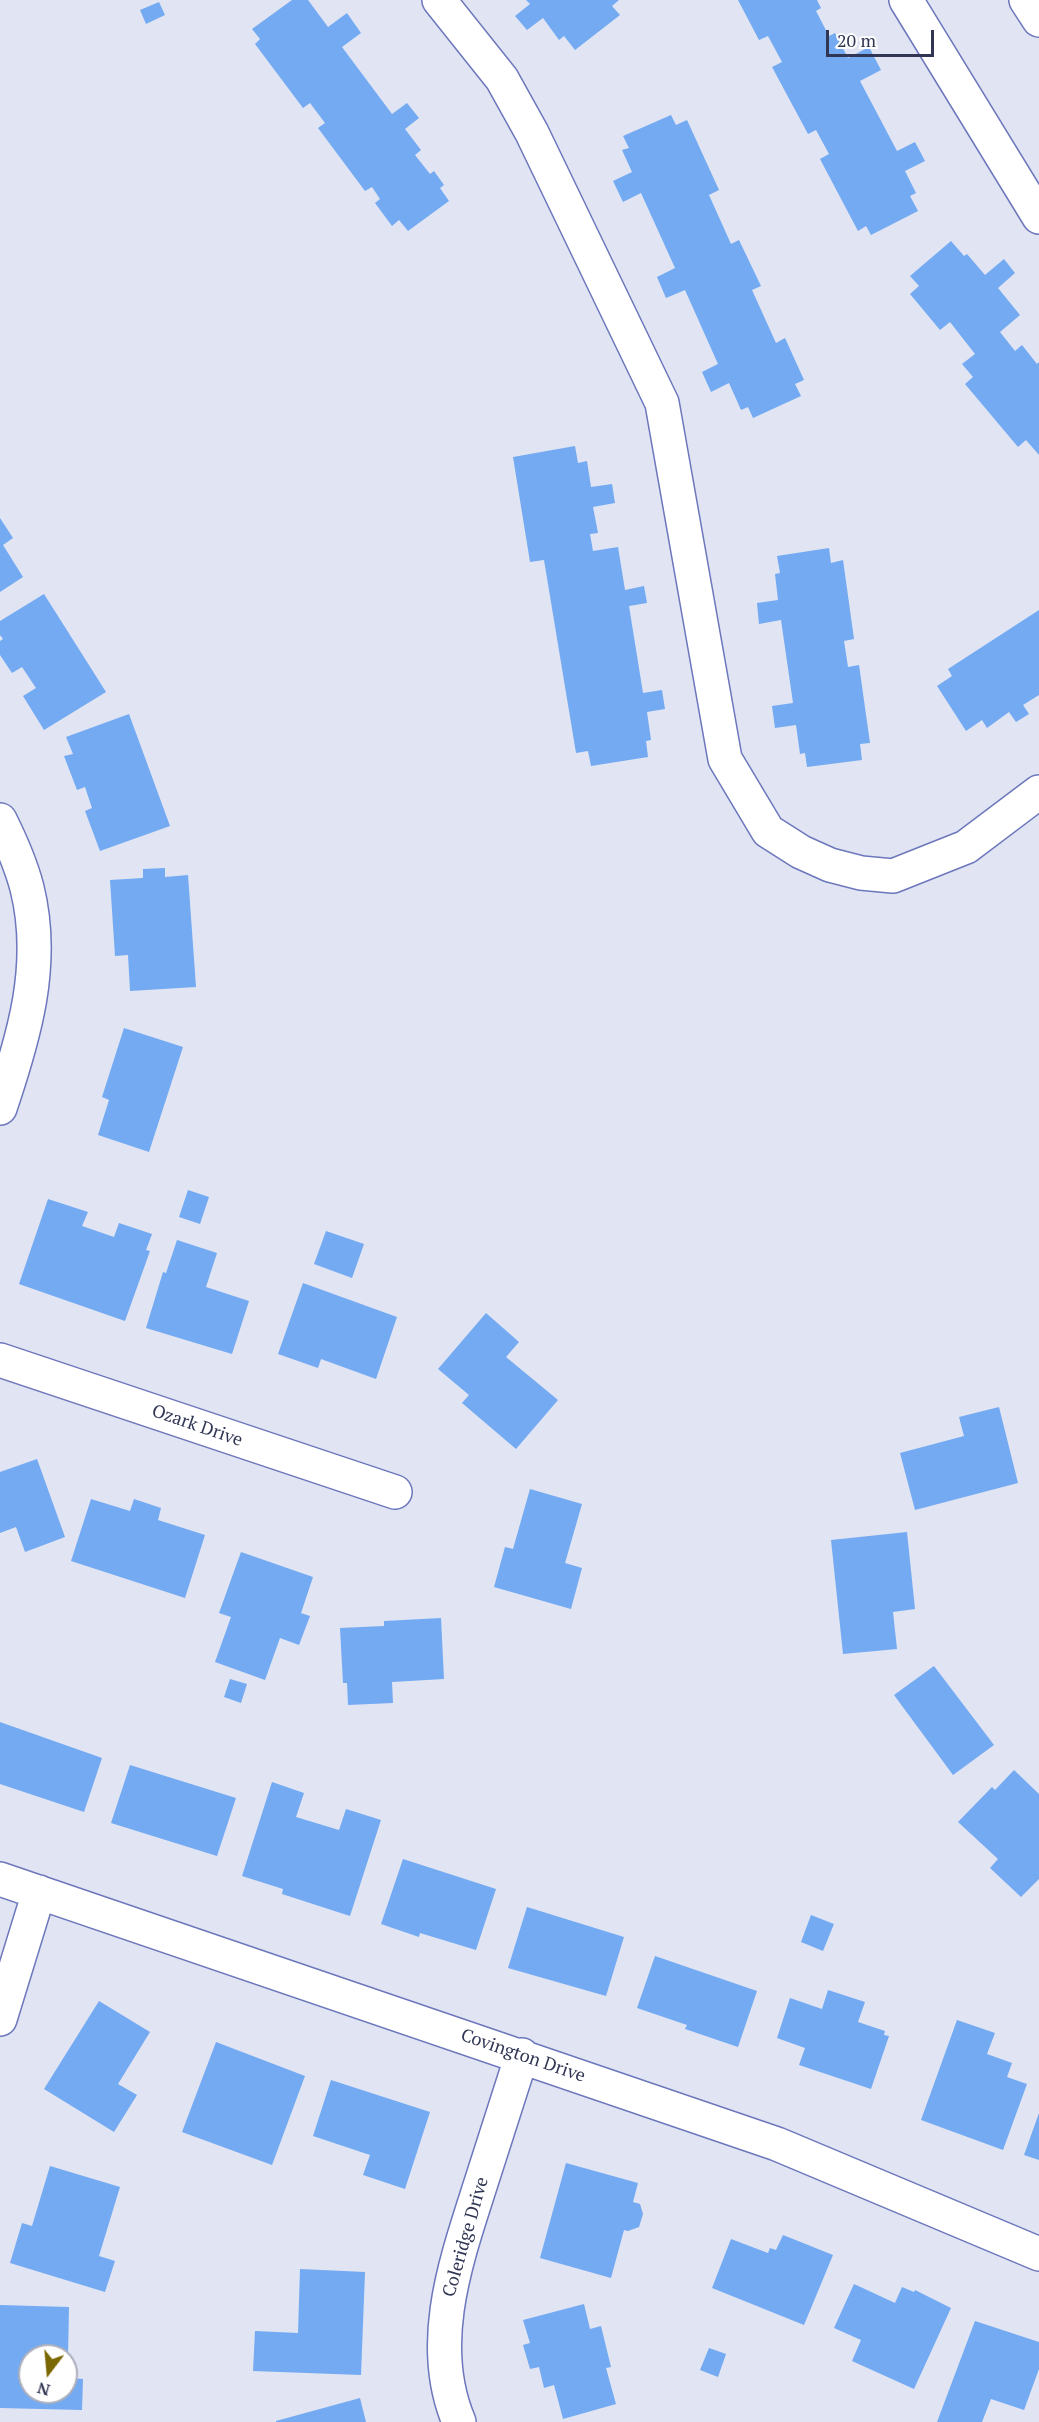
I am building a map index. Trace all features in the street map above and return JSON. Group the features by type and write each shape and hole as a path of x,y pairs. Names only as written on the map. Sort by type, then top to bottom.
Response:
{"street":[{"path":"439,0 502,79 532,133 662,403 725,759 768,831 801,852 830,865 861,873 893,876 966,847 1039,792"},
{"path":"906,0 1039,217"},
{"path":"1026,0 1039,20"},
{"path":"0,820 16,853 28,889 34,935 35,977 22,1041 0,1108"},
{"name":"Ozark Drive","path":"0,1360 395,1492"},
{"name":"Covington Drive","path":"0,1879 522,2055 777,2144 1039,2254"},
{"path":"0,2019 39,1892"},
{"name":"Coleridge Drive","path":"459,2422 454,2410 446,2368 447,2303 459,2252 522,2055"}],"building":[{"path":"292,0 308,0 328,27 347,13 361,33 342,47 392,114 407,103 419,118 405,129 421,150 415,155 430,174 434,171 444,185 440,188 449,201 408,231 399,220 392,226 375,203 380,199 372,187 365,191 318,128 325,123 310,103 303,108 255,44 260,39 252,29"},
{"path":"526,0 619,0 612,6 620,15 575,50 564,36 559,40 543,18 527,30 515,16 530,4"},
{"path":"738,0 817,0 821,8 816,11 829,36 835,33 848,58 869,47 881,70 860,81 897,151 915,142 925,161 905,171 916,193 910,196 918,211 871,235 866,226 858,231 820,159 829,154 816,130 808,134 772,67 782,62 768,36 759,40"},
{"path":"159,2 165,15 146,24 140,10"},
{"path":"671,115 676,125 687,120 719,190 709,195 731,244 739,240 761,286 752,290 776,343 785,338 804,380 795,384 801,396 753,418 748,407 741,410 729,383 711,392 702,372 718,364 685,290 666,298 657,277 675,268 641,193 623,202 613,181 632,172 622,150 629,148 623,136"},
{"path":"951,241 964,256 967,254 985,275 1004,259 1015,273 998,288 1020,315 1000,332 1015,351 1022,345 1037,364 1039,362 1039,455 1026,440 1018,447 965,384 973,377 962,364 975,354 950,322 940,330 910,294 919,286 910,276"},
{"path":"575,446 578,463 587,461 591,487 612,484 615,503 593,507 598,533 590,534 593,551 618,547 625,590 644,586 647,603 629,606 643,693 662,690 665,709 647,712 651,740 646,741 648,757 591,766 588,751 576,753 544,560 530,562 513,457"},
{"path":"0,518 13,538 3,545 23,577 0,592"},
{"path":"829,548 831,563 843,560 854,639 844,641 848,667 859,665 870,743 860,744 862,760 807,767 805,753 800,754 796,725 775,728 772,706 793,703 781,620 759,624 757,603 778,600 775,574 780,573 777,556"},
{"path":"44,594 106,692 44,730 23,696 36,688 22,667 12,673 0,655 0,641 3,639 0,635 0,621"},
{"path":"1039,610 1039,695 1023,705 1029,714 1016,722 1009,712 987,728 982,720 966,731 937,686 952,676 948,669"},
{"path":"129,714 170,826 100,851 85,811 92,808 85,787 77,790 64,756 73,754 66,737"},
{"path":"165,868 165,877 188,875 196,987 130,991 128,955 115,956 110,880 143,878 143,869"},
{"path":"124,1028 183,1047 149,1152 98,1135 109,1100 102,1097"},
{"path":"188,1190 209,1197 200,1224 179,1217"},
{"path":"48,1199 88,1212 82,1226 114,1237 119,1223 152,1234 146,1250 150,1251 125,1321 19,1284"},
{"path":"326,1231 364,1244 352,1278 314,1264"},
{"path":"177,1240 217,1253 206,1287 249,1301 232,1354 146,1328 163,1272 166,1273"},
{"path":"303,1283 397,1317 376,1379 321,1359 318,1368 278,1354"},
{"path":"486,1313 519,1342 506,1357 558,1400 516,1449 462,1403 469,1395 438,1369"},
{"path":"999,1407 1018,1483 915,1510 900,1453 964,1436 959,1417"},
{"path":"37,1459 65,1537 25,1552 16,1527 0,1533 0,1472"},
{"path":"530,1489 582,1504 565,1563 582,1568 571,1609 494,1587 505,1547 513,1549"},
{"path":"91,1499 130,1511 134,1499 161,1508 158,1520 205,1535 185,1598 71,1561"},
{"path":"907,1532 915,1609 893,1612 897,1649 843,1654 831,1540"},
{"path":"241,1552 313,1577 301,1613 310,1616 299,1645 280,1638 265,1680 215,1662 231,1617 219,1613"},
{"path":"441,1618 444,1679 392,1682 393,1703 348,1705 347,1683 343,1683 340,1628 384,1626 384,1621"},
{"path":"934,1666 994,1745 953,1775 894,1695"},
{"path":"230,1679 247,1684 241,1703 224,1697"},
{"path":"0,1722 102,1758 84,1812 0,1784"},
{"path":"130,1765 236,1798 217,1856 111,1823"},
{"path":"1014,1770 1039,1794 1039,1879 1021,1897 990,1868 998,1859 958,1822 992,1787 995,1790"},
{"path":"272,1782 304,1793 296,1817 339,1830 346,1809 381,1820 350,1916 282,1894 283,1889 242,1876"},
{"path":"403,1859 496,1889 476,1950 420,1933 419,1937 381,1924"},
{"path":"527,1907 624,1937 606,1996 508,1968"},
{"path":"811,1915 834,1924 823,1951 801,1942"},
{"path":"655,1956 757,1991 738,2047 685,2029 687,2025 637,2008"},
{"path":"828,1990 865,2002 858,2022 885,2031 884,2035 889,2036 871,2089 799,2065 805,2048 777,2038 790,1998 822,2009"},
{"path":"99,2001 150,2032 118,2084 137,2095 114,2132 44,2089"},
{"path":"957,2020 995,2033 987,2054 1012,2063 1007,2077 1027,2084 1003,2150 921,2120"},
{"path":"216,2042 305,2076 272,2165 182,2132"},
{"path":"331,2080 430,2112 405,2189 363,2175 370,2155 313,2136"},
{"path":"1039,2113 1039,2160 1024,2155"},
{"path":"566,2163 638,2183 633,2202 640,2204 643,2214 639,2227 624,2230 611,2278 540,2258"},
{"path":"50,2166 120,2187 99,2256 115,2261 105,2292 10,2263 22,2223 32,2226"},
{"path":"783,2235 833,2255 804,2325 712,2288 731,2239 768,2253 770,2248 776,2250"},
{"path":"300,2269 365,2272 361,2375 253,2371 255,2331 298,2333"},
{"path":"854,2284 895,2303 902,2287 914,2292 915,2290 951,2308 914,2389 852,2361 861,2340 834,2328"},
{"path":"584,2304 590,2329 601,2326 611,2367 606,2368 616,2404 563,2419 554,2385 544,2388 539,2367 530,2369 523,2345 530,2343 523,2320"},
{"path":"0,2305 69,2307 68,2344 18,2344 18,2404 78,2404 78,2379 83,2379 82,2410 0,2408"},
{"path":"975,2321 1039,2342 1039,2369 1024,2410 991,2399 982,2422 937,2422"},
{"path":"709,2348 726,2354 718,2377 700,2370"},
{"path":"360,2398 366,2422 276,2422 276,2421"}]}
